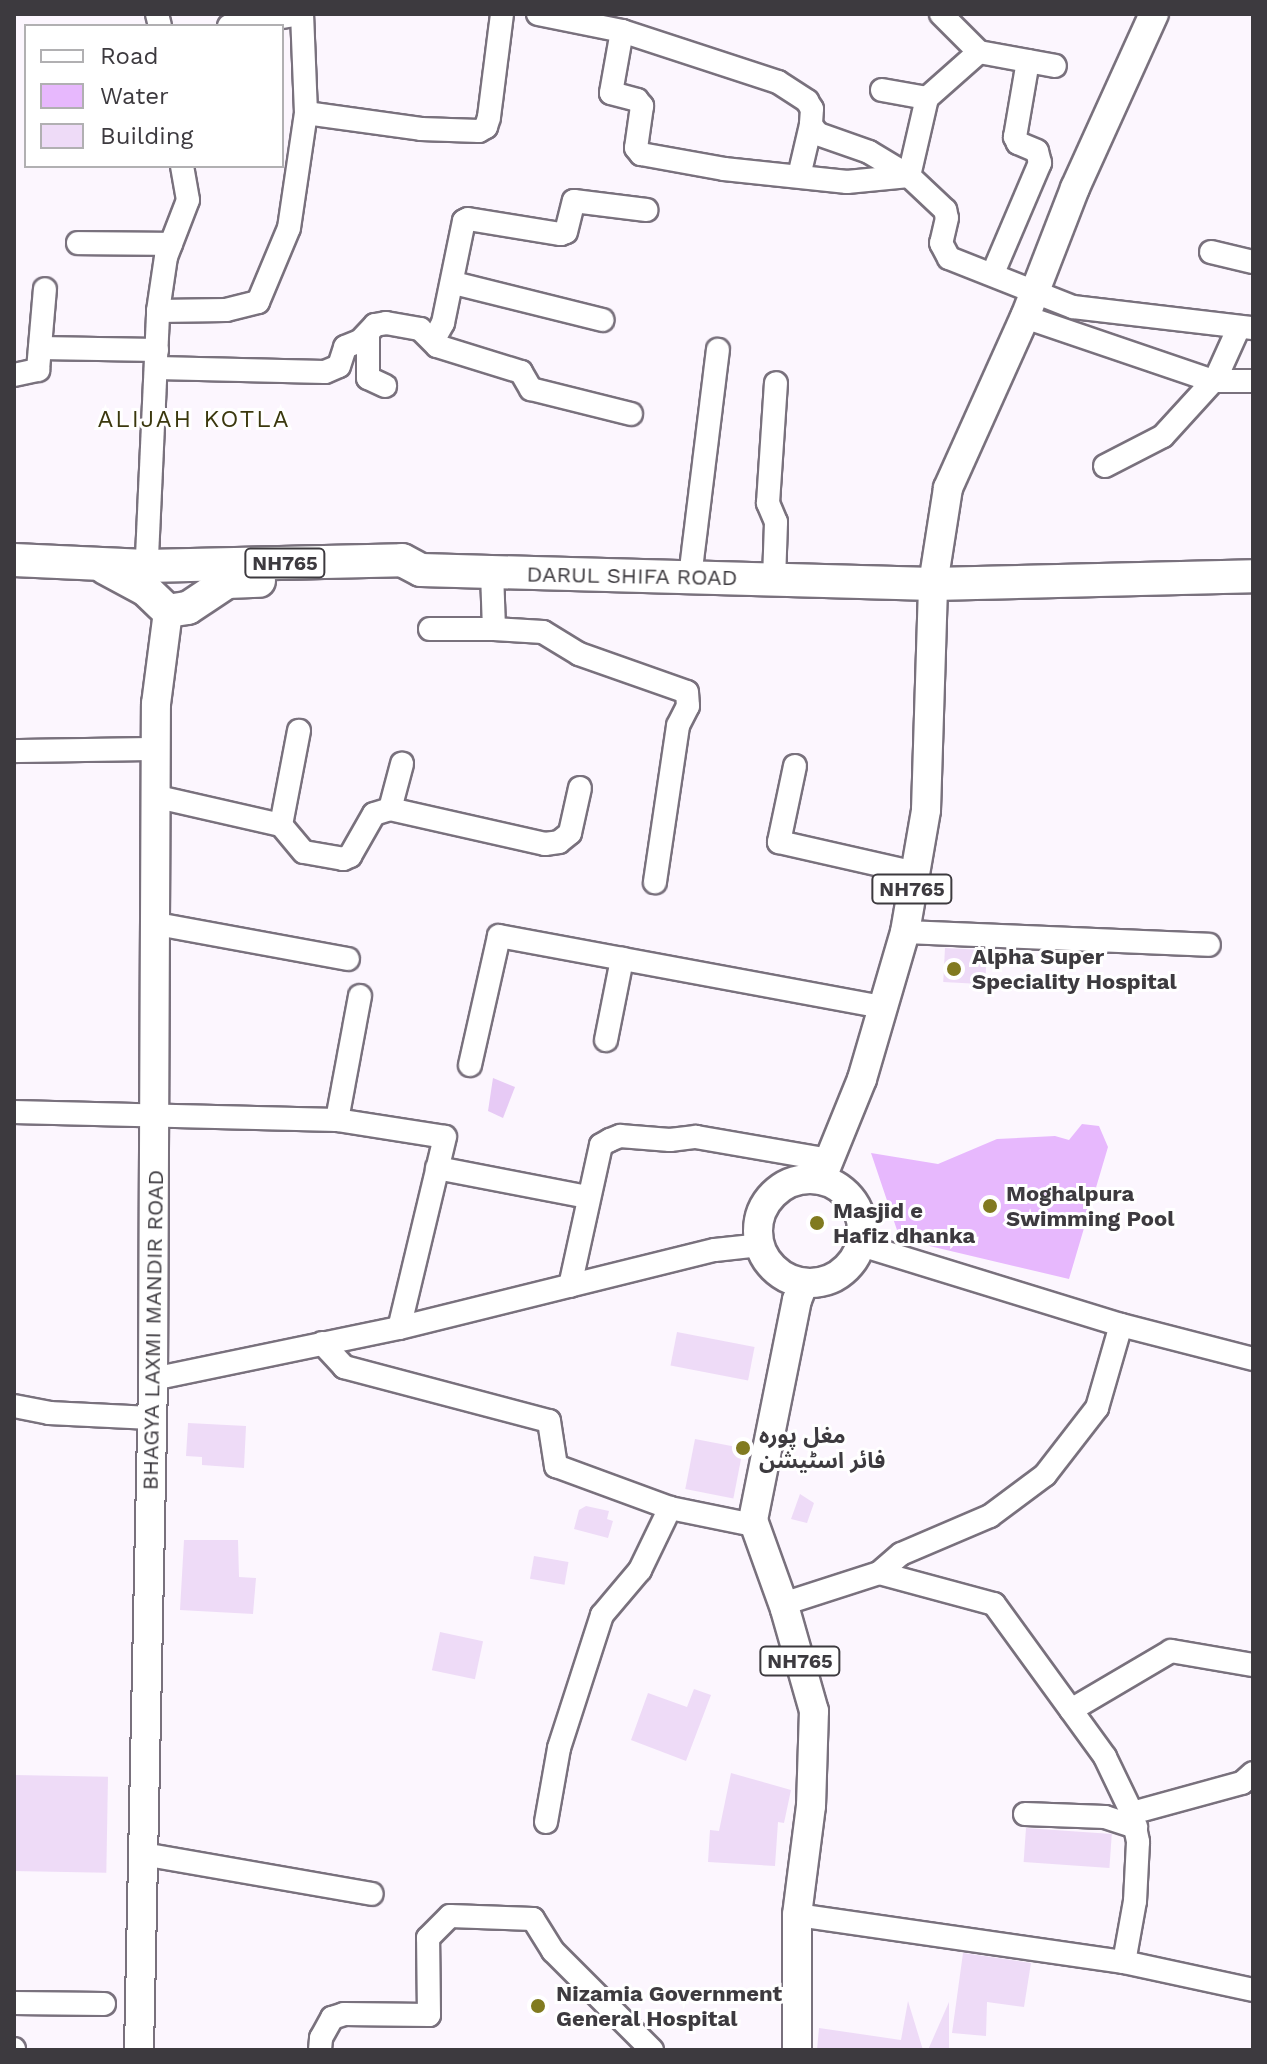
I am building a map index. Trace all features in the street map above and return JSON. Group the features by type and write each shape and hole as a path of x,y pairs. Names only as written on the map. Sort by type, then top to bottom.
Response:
{"highway":[{"path":"14,560 97,563 153,589"},
{"name":"DARUL SHIFA ROAD","path":"153,589 402,560 421,570 933,584 1253,576"},
{"name":"NH765","path":"153,589 188,608 227,582 400,578 421,570"}],"main road":[{"path":"933,584 948,488 1030,304 1075,188 1154,14"},
{"name":"NH765","path":"825,1170 862,1079 905,932 926,810 933,584"},
{"name":"BHAGYA LAXMI MANDIR ROAD","path":"139,2050 156,1118 158,797 153,589"},
{"path":"825,1170 835,1185 851,1198 860,1216 861,1245 843,1272 825,1281 804,1283 785,1277 769,1264 760,1245 761,1215 777,1190 825,1170"},
{"path":"753,1525 784,1361 797,1300 804,1283"},
{"name":"NH765","path":"753,1525 783,1604 814,1711 811,1806 797,1915 797,2050"}],"street":[{"path":"158,311 226,310 258,302 289,228 306,113 300,14 241,24"},
{"path":"306,113 421,129 479,131 486,127 489,117 502,14"},
{"path":"538,14 622,31 778,82 807,101 812,109 799,176"},
{"path":"941,14 979,52 1055,66"},
{"path":"622,31 611,93 637,100 642,106 637,151 724,169 868,183 909,176"},
{"path":"909,176 927,98 979,52"},
{"path":"993,273 1040,163 1037,151 1018,143 1015,137 1028,61"},
{"path":"882,90 927,98"},
{"path":"811,125 824,139 869,152 909,176 945,210 947,218 941,243 949,258 993,273 1030,304 1213,381 1253,381"},
{"path":"153,589 158,311 171,244 188,200 182,168"},
{"path":"433,341 443,323 454,283 464,221 468,219 561,234 566,232 574,201 646,210"},
{"path":"78,243 171,244"},
{"path":"1211,252 1253,262"},
{"path":"454,283 602,320"},
{"path":"14,375 38,370 45,289"},
{"path":"1030,304 1246,327 1213,381 1163,436 1105,466"},
{"path":"40,348 325,372 339,366 345,347 368,335 375,325 386,323 420,329 437,346 521,372 531,389 631,414"},
{"path":"368,335 368,378 385,386"},
{"path":"690,577 718,350"},
{"path":"774,580 776,522 768,503 776,383"},
{"path":"492,572 494,629"},
{"path":"430,629 543,632 579,654 687,692 688,706 678,726 655,882"},
{"path":"281,825 299,731"},
{"path":"14,751 156,749"},
{"path":"390,809 402,764"},
{"path":"795,766 779,842 915,873"},
{"path":"158,797 281,825 304,852 343,859 354,852 374,814 390,809 545,844 559,842 570,833 580,788"},
{"path":"157,924 348,959"},
{"path":"905,932 1209,945"},
{"path":"470,1065 499,936 883,1007"},
{"path":"606,1040 622,959"},
{"path":"337,1120 360,996"},
{"path":"14,1112 156,1118 337,1120 445,1137 399,1328"},
{"path":"570,1286 601,1145 620,1136 670,1140 696,1137 825,1170"},
{"path":"437,1168 588,1197"},
{"path":"153,1379 399,1328 715,1250 760,1245"},
{"path":"861,1245 1121,1325 1253,1359"},
{"path":"783,1604 879,1573 901,1554 990,1516 1045,1475 1097,1408 1121,1325"},
{"path":"322,1343 344,1367 549,1421 556,1466 670,1508 753,1525"},
{"path":"14,1406 49,1413 151,1418"},
{"path":"546,1822 559,1748 602,1615 640,1570 670,1508"},
{"path":"879,1573 994,1604 1105,1757 1134,1820 1135,1901 1124,1962"},
{"path":"1071,1710 1171,1651 1253,1665"},
{"path":"1025,1814 1134,1820 1242,1783 1253,1773"},
{"path":"143,1854 372,1894"},
{"path":"797,1915 1124,1962 1253,1990"},
{"path":"320,2050 321,2038 332,2018 344,2014 429,2015 428,1938 450,1916 533,1919 553,1951 652,2050"},
{"path":"14,2003 104,2004"}],"shaded area":[{"path":"493,1078 515,1087 503,1118 488,1111"}],"water":[{"name":"Moghalpura Swimming Pool","path":"1082,1124 1099,1126 1108,1147 1069,1279 900,1239 871,1153 938,1164 997,1139 1055,1136 1069,1140"}],"building":[{"path":"945,948 987,950 985,984 943,982"},
{"path":"677,1332 755,1347 748,1380 671,1365"},
{"path":"188,1423 246,1426 244,1468 202,1465 202,1457 186,1456"},
{"path":"695,1439 743,1448 733,1498 685,1489"},
{"path":"800,1494 814,1503 807,1523 791,1519"},
{"path":"586,1506 609,1511 607,1519 613,1521 608,1538 574,1529 579,1510"},
{"path":"184,1540 238,1540 239,1577 256,1578 253,1614 180,1610"},
{"path":"534,1556 568,1562 564,1585 530,1579"},
{"path":"440,1632 483,1641 475,1679 432,1670"},
{"path":"694,1689 711,1695 686,1761 631,1740 648,1693 687,1707"},
{"path":"731,1773 791,1790 784,1823 778,1822 775,1866 708,1862 710,1830 719,1831"},
{"path":"14,1775 108,1777 106,1873 14,1871"},
{"path":"1026,1828 1112,1834 1109,1868 1024,1862"},
{"path":"963,1953 1031,1963 1024,2007 987,2002 986,2036 952,2033"},
{"path":"908,2001 923,2050 817,2050 819,2028 901,2040"},
{"path":"949,2002 949,2050 928,2050"}],"place":[{"name":"Alpha Super Speciality Hospital","path":"954,969"},
{"name":"Moghalpura Swimming Pool","path":"990,1206"},
{"name":"Masjid e Hafiz dhanka","path":"817,1223"},
{"name":"مغل پورہ فائر اسٹیشن","path":"743,1448"},
{"name":"Nizamia Government General Hospital","path":"538,2006"}],"district":[{"name":"ALIJAH KOTLA","path":"194,420"}]}
